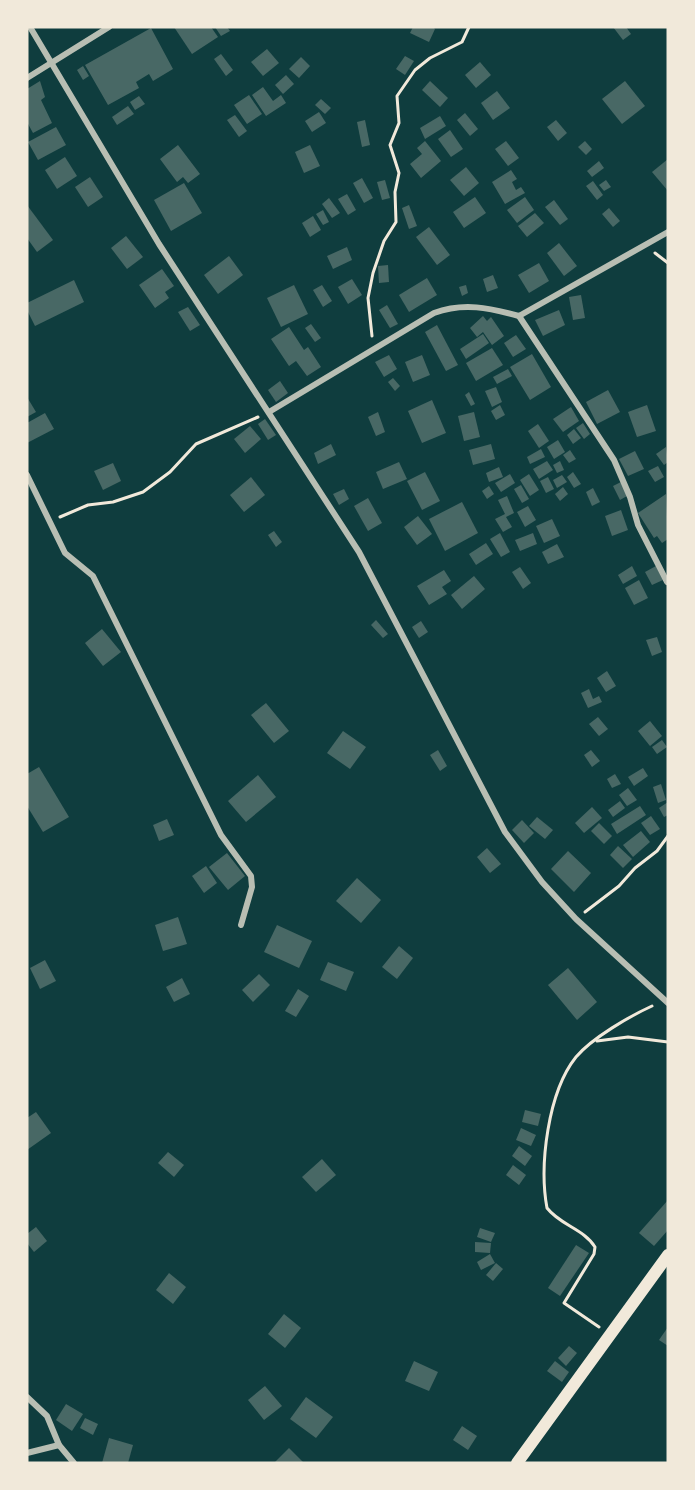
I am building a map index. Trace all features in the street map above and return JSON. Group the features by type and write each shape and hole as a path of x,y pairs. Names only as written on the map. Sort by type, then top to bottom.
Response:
{"main road":[{"path":"517,1463 668,1255"}],"street":[{"path":"30,27 159,244 359,552 505,832 542,882 576,919 666,1002"},
{"path":"27,78 52,65 109,27"},
{"path":"269,412 434,312 454,306 474,306 519,316 646,247 668,232"},
{"path":"519,316 614,460 630,496 639,525 667,582"},
{"path":"27,475 65,553 93,576 220,836 251,876 252,887 241,925"},
{"path":"27,1397 47,1416 60,1445 74,1463"},
{"path":"27,1453 60,1445"}],"path":[{"path":"372,349 368,298 373,273 384,241 396,222 395,192 399,173 390,145 399,123 397,96 415,70 430,58 462,42 469,27"},
{"path":"646,247 668,263"},
{"path":"50,520 88,505 112,502 143,492 170,472 196,444 269,412"},
{"path":"576,919 619,886 634,868 657,851 668,836"},
{"path":"610,1335 564,1303 594,1254 595,1247 591,1240 553,1215 546,1200 548,1132 558,1091 576,1057 639,1012 666,1002"},
{"path":"596,1042 628,1037 668,1042"}],"building":[{"path":"174,27 211,27 218,37 192,54"},
{"path":"215,27 227,27 230,31 221,36"},
{"path":"413,27 433,27 435,29 429,42 410,33"},
{"path":"613,27 626,27 631,34 623,40"},
{"path":"151,28 173,69 153,81 149,74 136,82 139,88 108,105 85,65"},
{"path":"267,49 279,63 263,76 251,62"},
{"path":"221,54 233,70 226,76 214,59"},
{"path":"405,56 414,61 405,75 396,69"},
{"path":"301,57 310,66 299,78 289,69"},
{"path":"480,62 491,75 476,88 465,75"},
{"path":"83,66 89,76 83,80 77,70"},
{"path":"286,75 294,84 283,94 275,85"},
{"path":"40,81 45,97 41,100 52,123 33,133 27,122 27,89"},
{"path":"430,81 448,98 440,107 422,90"},
{"path":"625,81 645,106 622,124 602,99"},
{"path":"263,87 273,101 281,95 286,103 266,116 252,95"},
{"path":"497,91 510,108 493,120 481,103"},
{"path":"249,95 262,114 247,124 234,105"},
{"path":"139,96 145,104 135,110 130,102"},
{"path":"321,99 331,108 325,114 315,105"},
{"path":"128,106 134,114 117,125 112,117"},
{"path":"319,112 326,123 312,132 305,121"},
{"path":"465,113 478,129 470,136 457,120"},
{"path":"235,115 247,131 239,137 227,120"},
{"path":"440,116 446,126 425,139 420,128"},
{"path":"365,120 370,145 362,147 357,122"},
{"path":"556,120 567,133 558,141 547,127"},
{"path":"56,127 66,145 38,160 28,142"},
{"path":"450,130 463,149 451,157 438,139"},
{"path":"425,141 441,161 421,178 410,164 422,154 417,148"},
{"path":"506,141 519,158 508,166 495,149"},
{"path":"585,141 592,149 586,155 578,147"},
{"path":"178,145 200,174 188,183 183,177 177,182 160,159"},
{"path":"310,145 320,166 304,173 295,152"},
{"path":"65,157 77,176 57,189 45,170"},
{"path":"668,159 668,191 652,172"},
{"path":"599,161 604,168 592,177 587,171"},
{"path":"466,167 479,183 464,196 450,180"},
{"path":"511,170 517,179 512,182 516,190 521,187 525,193 505,204 492,182"},
{"path":"90,177 103,197 88,207 75,187"},
{"path":"362,178 373,198 364,203 353,183"},
{"path":"385,180 390,198 382,200 377,182"},
{"path":"606,180 611,187 604,191 599,185"},
{"path":"593,181 603,195 597,200 586,186"},
{"path":"184,183 202,213 171,231 154,200"},
{"path":"347,194 356,210 348,215 338,199"},
{"path":"475,197 486,213 464,228 453,212"},
{"path":"525,197 534,210 517,223 507,210"},
{"path":"329,198 340,213 332,218 322,204"},
{"path":"554,200 568,219 560,225 545,207"},
{"path":"27,205 53,240 37,252 27,238"},
{"path":"409,205 417,226 409,229 402,208"},
{"path":"609,208 620,221 613,227 602,214"},
{"path":"323,210 329,222 323,225 316,214"},
{"path":"535,213 544,223 527,237 518,226"},
{"path":"313,216 321,230 310,237 302,223"},
{"path":"429,227 450,255 437,265 416,237"},
{"path":"126,236 143,257 127,269 111,248"},
{"path":"559,243 577,266 564,276 547,253"},
{"path":"347,247 352,260 333,269 327,256"},
{"path":"229,256 243,275 218,294 204,275"},
{"path":"539,263 549,281 529,293 518,275"},
{"path":"388,265 389,282 379,283 378,266"},
{"path":"162,269 174,286 165,292 169,298 155,308 139,285"},
{"path":"493,275 498,288 487,292 483,279"},
{"path":"427,278 437,295 409,312 399,295"},
{"path":"352,279 362,295 348,304 338,287"},
{"path":"74,280 84,302 35,326 27,310 27,303"},
{"path":"294,285 308,314 281,327 267,298"},
{"path":"322,285 332,301 323,307 313,290"},
{"path":"466,285 468,293 462,296 459,287"},
{"path":"581,295 585,318 573,320 569,297"},
{"path":"387,305 398,324 390,328 379,310"},
{"path":"188,307 200,325 190,331 178,312"},
{"path":"559,310 565,325 543,336 535,320"},
{"path":"483,316 487,321 491,317 504,336 492,345 483,332 477,337 470,328"},
{"path":"311,324 321,338 315,342 305,328"},
{"path":"437,325 458,365 446,371 425,332"},
{"path":"289,327 304,350 308,347 321,367 307,376 296,361 289,366 271,339"},
{"path":"483,334 489,343 466,359 460,349"},
{"path":"516,335 526,349 513,357 504,343"},
{"path":"492,348 503,365 476,381 466,363"},
{"path":"532,354 551,387 530,400 510,367"},
{"path":"389,355 397,369 384,377 375,362"},
{"path":"422,355 430,375 413,382 405,362"},
{"path":"508,369 512,376 497,384 493,377"},
{"path":"393,378 400,386 395,391 388,382"},
{"path":"280,381 288,393 276,402 268,390"},
{"path":"496,387 502,402 492,407 485,391"},
{"path":"608,390 620,412 597,424 586,402"},
{"path":"469,392 475,404 471,406 465,395"},
{"path":"27,397 36,412 27,417"},
{"path":"432,400 446,433 422,443 408,411"},
{"path":"500,405 505,415 496,420 491,411"},
{"path":"647,405 656,431 637,437 628,412"},
{"path":"571,407 579,421 563,432 553,419"},
{"path":"378,412 385,432 376,436 368,417"},
{"path":"474,412 480,437 464,441 458,416"},
{"path":"45,413 54,429 27,443 27,423"},
{"path":"265,419 276,435 268,440 258,424"},
{"path":"583,423 590,434 584,439 576,428"},
{"path":"538,424 549,441 539,448 528,431"},
{"path":"250,426 261,439 245,453 234,439"},
{"path":"574,429 581,438 573,444 567,435"},
{"path":"558,440 565,452 554,459 547,447"},
{"path":"331,444 336,455 318,464 314,453"},
{"path":"491,444 495,459 473,465 469,450"},
{"path":"666,447 668,462 664,465 656,454"},
{"path":"541,449 545,457 530,464 527,457"},
{"path":"570,450 576,459 569,463 563,455"},
{"path":"635,451 644,469 628,476 619,459"},
{"path":"547,461 553,470 539,479 533,469"},
{"path":"560,461 564,470 557,473 553,465"},
{"path":"399,462 407,479 383,489 376,472"},
{"path":"113,463 121,481 103,490 94,471"},
{"path":"658,466 664,477 655,482 648,471"},
{"path":"499,467 503,477 489,482 486,473"},
{"path":"425,472 440,501 422,510 407,481"},
{"path":"573,472 581,484 574,488 567,477"},
{"path":"510,474 515,483 501,492 495,483"},
{"path":"529,474 539,490 530,496 520,480"},
{"path":"562,475 567,482 557,488 553,480"},
{"path":"251,477 265,495 244,512 230,495"},
{"path":"548,477 554,489 546,493 540,481"},
{"path":"621,482 627,496 620,500 613,486"},
{"path":"521,485 529,499 522,503 514,489"},
{"path":"489,486 494,494 487,499 482,491"},
{"path":"563,487 568,494 560,501 555,494"},
{"path":"593,488 600,502 592,506 586,492"},
{"path":"344,489 349,499 339,505 333,494"},
{"path":"666,494 668,539 662,543 657,536 654,538 638,513"},
{"path":"507,496 514,513 506,517 512,527 503,532 495,519 505,514 498,500"},
{"path":"368,498 382,523 368,531 354,506"},
{"path":"462,502 478,533 445,551 429,519"},
{"path":"528,506 536,520 525,527 517,512"},
{"path":"621,510 628,530 612,536 605,516"},
{"path":"418,516 432,534 417,545 404,527"},
{"path":"552,519 560,536 544,543 536,526"},
{"path":"274,531 282,542 276,547 268,535"},
{"path":"500,533 510,552 501,557 490,539"},
{"path":"533,533 537,544 520,551 515,540"},
{"path":"486,543 493,554 476,565 469,554"},
{"path":"557,544 564,557 548,564 542,552"},
{"path":"632,566 637,576 623,584 618,575"},
{"path":"656,566 663,580 652,585 645,572"},
{"path":"520,567 531,583 523,589 512,572"},
{"path":"444,570 451,581 442,587 447,594 429,605 417,586"},
{"path":"474,576 485,589 462,609 451,595"},
{"path":"639,580 648,598 634,605 625,588"},
{"path":"376,620 388,634 383,638 371,625"},
{"path":"421,621 428,632 419,638 412,627"},
{"path":"102,629 121,652 103,666 85,643"},
{"path":"657,637 662,652 652,656 646,640"},
{"path":"607,671 616,686 606,692 597,678"},
{"path":"589,689 593,699 599,696 602,702 588,708 581,693"},
{"path":"266,703 289,731 274,743 251,715"},
{"path":"598,717 608,729 599,736 589,724"},
{"path":"650,721 662,736 650,746 638,731"},
{"path":"343,731 366,747 350,769 327,753"},
{"path":"662,740 667,747 657,754 652,747"},
{"path":"438,750 447,766 440,771 430,755"},
{"path":"591,750 600,761 592,767 584,755"},
{"path":"39,767 69,817 43,832 27,806 27,774"},
{"path":"643,768 648,776 634,786 628,777"},
{"path":"615,774 621,784 612,788 607,779"},
{"path":"258,775 276,797 246,822 228,801"},
{"path":"661,784 666,800 658,803 653,787"},
{"path":"628,788 637,800 627,806 619,795"},
{"path":"620,801 625,808 613,817 608,810"},
{"path":"668,802 668,815 664,817 659,808"},
{"path":"640,806 646,815 617,834 611,824"},
{"path":"592,807 602,818 584,833 575,823"},
{"path":"651,816 660,829 650,835 641,823"},
{"path":"537,817 553,830 545,839 529,826"},
{"path":"167,819 174,835 159,841 153,825"},
{"path":"522,820 534,833 524,843 512,830"},
{"path":"599,823 612,836 604,844 591,831"},
{"path":"641,831 650,842 633,857 623,845"},
{"path":"618,846 632,859 623,868 610,855"},
{"path":"487,848 501,864 490,873 477,857"},
{"path":"568,851 591,873 574,892 551,869"},
{"path":"227,853 245,876 228,890 209,867"},
{"path":"206,866 217,883 204,893 192,876"},
{"path":"357,878 381,900 361,923 336,901"},
{"path":"178,917 187,944 163,951 155,925"},
{"path":"277,925 312,941 299,968 264,952"},
{"path":"399,946 413,958 397,979 382,967"},
{"path":"45,960 56,981 40,989 30,968"},
{"path":"328,962 354,972 346,991 320,980"},
{"path":"568,968 597,1002 577,1020 548,985"},
{"path":"259,974 270,985 253,1002 242,990"},
{"path":"182,978 190,994 174,1002 166,987"},
{"path":"298,989 309,996 296,1017 285,1011"},
{"path":"525,1110 541,1114 538,1126 522,1122"},
{"path":"36,1112 51,1133 27,1150 27,1118"},
{"path":"521,1128 536,1135 531,1146 516,1140"},
{"path":"519,1146 532,1156 525,1166 512,1156"},
{"path":"168,1152 184,1165 174,1177 158,1163"},
{"path":"322,1159 336,1175 316,1192 302,1177"},
{"path":"513,1165 526,1175 519,1185 506,1175"},
{"path":"668,1200 668,1230 654,1246 639,1233"},
{"path":"36,1227 47,1241 34,1252 27,1243 27,1234"},
{"path":"480,1228 495,1233 491,1242 477,1237"},
{"path":"475,1242 491,1243 490,1253 475,1252"},
{"path":"576,1245 589,1253 560,1296 548,1288"},
{"path":"490,1254 495,1263 481,1270 477,1262"},
{"path":"496,1263 503,1269 493,1281 486,1275"},
{"path":"169,1273 186,1287 173,1304 156,1290"},
{"path":"284,1314 301,1328 285,1348 268,1334"},
{"path":"668,1327 668,1346 659,1340"},
{"path":"569,1346 577,1353 566,1366 558,1358"},
{"path":"414,1361 438,1372 429,1391 405,1381"},
{"path":"555,1361 569,1372 562,1382 547,1371"},
{"path":"265,1386 282,1406 264,1420 248,1400"},
{"path":"306,1397 333,1417 316,1438 290,1419"},
{"path":"66,1404 83,1414 72,1431 56,1420"},
{"path":"85,1418 98,1424 93,1435 80,1428"},
{"path":"462,1426 477,1436 468,1450 453,1440"},
{"path":"109,1438 133,1445 128,1463 102,1463"},
{"path":"289,1448 304,1463 274,1463"}]}
